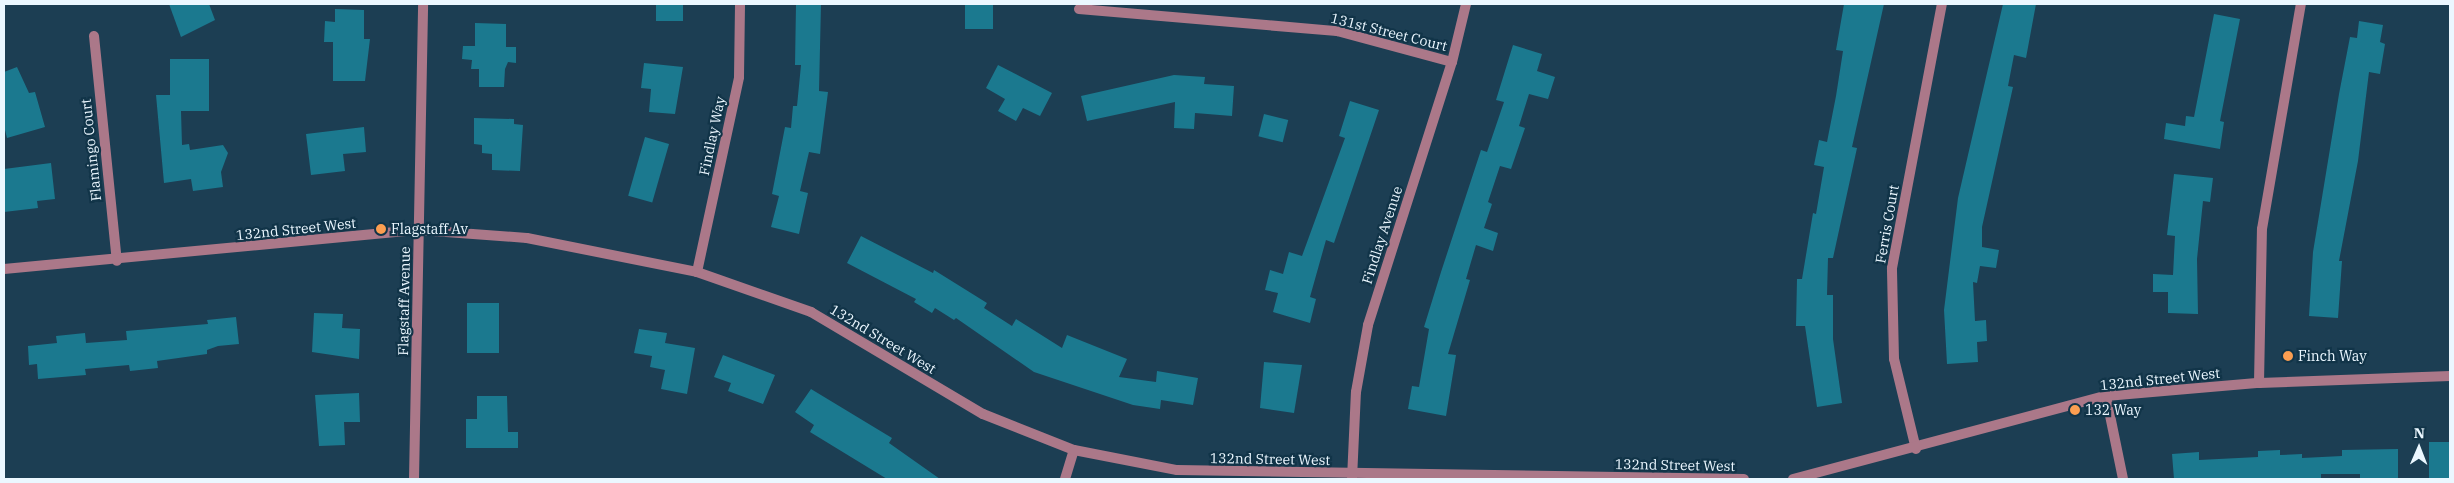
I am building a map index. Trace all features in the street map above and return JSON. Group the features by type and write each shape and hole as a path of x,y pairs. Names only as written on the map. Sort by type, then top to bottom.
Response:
{"street":[{"name":"Flagstaff Avenue","path":"414,479 423,4"},
{"name":"Findlay Way","path":"697,272 739,77 740,4"},
{"name":"Findlay Avenue","path":"1352,477 1356,392 1368,325 1452,62 1466,4"},
{"name":"Ferris Court","path":"1916,449 1894,359 1892,268 1942,4"},
{"path":"2259,383 2262,229 2301,4"},
{"name":"131st Street Court","path":"1079,9 1337,31 1452,62"},
{"name":"Flamingo Court","path":"94,36 117,261"},
{"name":"132nd Street West","path":"4,269 117,261 419,230 527,238 697,272 811,312 983,414 1074,450 1177,470 1352,477 1744,479"},
{"name":"132nd Street West","path":"1792,479 1814,470 1916,449 2106,396 2259,383 2450,376"},
{"path":"2106,396 2123,479"},
{"path":"1065,479 1074,450"}],"building":[{"path":"169,4 209,4 215,20 181,37"},
{"path":"656,4 683,4 683,21 656,21"},
{"path":"796,4 821,4 819,91 828,92 820,154 809,152 800,191 808,193 799,234 771,227 779,196 772,194 785,127 791,128 793,106 797,106 801,65 795,65"},
{"path":"965,4 993,4 993,29 965,29"},
{"path":"1844,4 1884,4 1852,147 1857,148 1833,258 1828,258 1827,295 1833,295 1833,339 1842,403 1817,407 1805,326 1796,326 1797,279 1802,279 1813,213 1816,214 1824,167 1814,165 1819,140 1827,142 1836,96 1843,51 1836,50"},
{"path":"2003,4 2036,4 2026,58 2014,55 2008,86 2013,87 1982,227 1982,247 1999,250 1996,268 1980,266 1977,283 1973,282 1975,321 1986,320 1987,341 1977,342 1978,362 1947,364 1944,310 1958,198"},
{"path":"335,9 364,10 364,39 370,39 365,81 333,81 333,42 324,42 325,21 335,22"},
{"path":"2214,14 2240,19 2220,121 2224,122 2220,149 2164,139 2166,123 2185,126 2186,116 2194,117"},
{"path":"2359,21 2383,25 2380,42 2385,44 2380,74 2369,72 2358,161 2339,261 2342,261 2338,318 2309,316 2313,252 2339,94 2350,37 2357,38"},
{"path":"475,23 506,24 506,47 516,47 516,63 508,62 505,69 504,87 479,87 479,69 471,69 472,60 462,59 463,46 475,46"},
{"path":"1513,45 1542,54 1537,71 1555,77 1548,99 1529,94 1519,126 1525,128 1511,169 1500,166 1488,202 1492,204 1484,228 1498,233 1493,251 1476,245 1466,279 1470,280 1448,354 1456,355 1446,416 1408,409 1412,386 1419,387 1429,329 1424,327 1481,150 1487,152 1504,102 1496,100"},
{"path":"170,59 209,59 209,111 181,111 182,145 189,144 190,150 223,145 228,153 221,172 223,187 193,191 191,179 164,183 156,95 170,95"},
{"path":"644,63 683,67 675,114 649,112 651,89 641,88"},
{"path":"998,65 1052,93 1040,116 1023,108 1016,121 998,111 1005,99 986,88"},
{"path":"17,67 29,93 35,92 45,127 7,138 4,126 4,72"},
{"path":"1174,75 1205,77 1204,84 1234,86 1232,116 1195,113 1194,129 1174,128 1175,102 1087,121 1081,96"},
{"path":"1350,101 1379,110 1334,243 1326,240 1310,297 1316,299 1310,323 1273,312 1278,293 1265,290 1270,270 1283,274 1289,252 1302,256 1345,138 1339,136"},
{"path":"1264,114 1288,120 1283,142 1258,136"},
{"path":"474,118 514,119 514,124 523,125 520,171 492,170 492,154 482,153 482,145 474,144"},
{"path":"364,127 366,152 343,154 345,171 311,175 306,134"},
{"path":"645,137 669,144 652,203 628,196"},
{"path":"51,163 55,199 37,201 38,208 4,212 4,169"},
{"path":"2174,174 2213,178 2210,202 2203,201 2197,259 2198,314 2168,313 2168,292 2153,292 2153,274 2173,275 2175,236 2167,235"},
{"path":"861,236 933,273 934,270 987,303 984,308 1012,326 1016,319 1062,348 1067,335 1127,359 1119,377 1156,382 1157,371 1198,378 1193,405 1161,400 1160,409 1133,405 1034,372 956,318 954,320 935,308 932,313 914,302 916,299 847,263"},
{"path":"467,303 499,303 499,353 467,353"},
{"path":"314,313 343,314 342,328 360,329 359,359 312,352"},
{"path":"236,317 239,344 218,346 207,350 207,354 157,361 158,368 130,371 129,365 85,369 86,375 38,379 37,364 29,365 28,346 57,343 56,336 85,333 86,343 127,340 126,331 208,324 207,320"},
{"path":"639,329 667,333 665,343 695,348 687,394 661,389 665,370 650,367 652,356 634,353"},
{"path":"723,355 775,375 763,404 728,391 731,383 714,377"},
{"path":"1264,362 1302,365 1294,413 1260,408"},
{"path":"811,389 892,438 889,443 940,479 887,479 810,432 814,425 795,412"},
{"path":"359,393 360,422 344,422 345,445 319,446 315,395"},
{"path":"477,396 507,396 508,432 518,432 518,448 466,448 466,419 477,419"},
{"path":"2429,442 2450,442 2450,478 2429,478"},
{"path":"2398,449 2398,478 2360,478 2360,474 2321,474 2321,479 2174,479 2172,454 2199,452 2199,460 2258,457 2258,451 2280,450 2280,455 2302,454 2302,458 2342,456 2342,450"}],"place":[{"name":"Flagstaff Av","path":"381,229"},
{"name":"Finch Way","path":"2288,356"},
{"name":"132 Way","path":"2075,410"}]}
